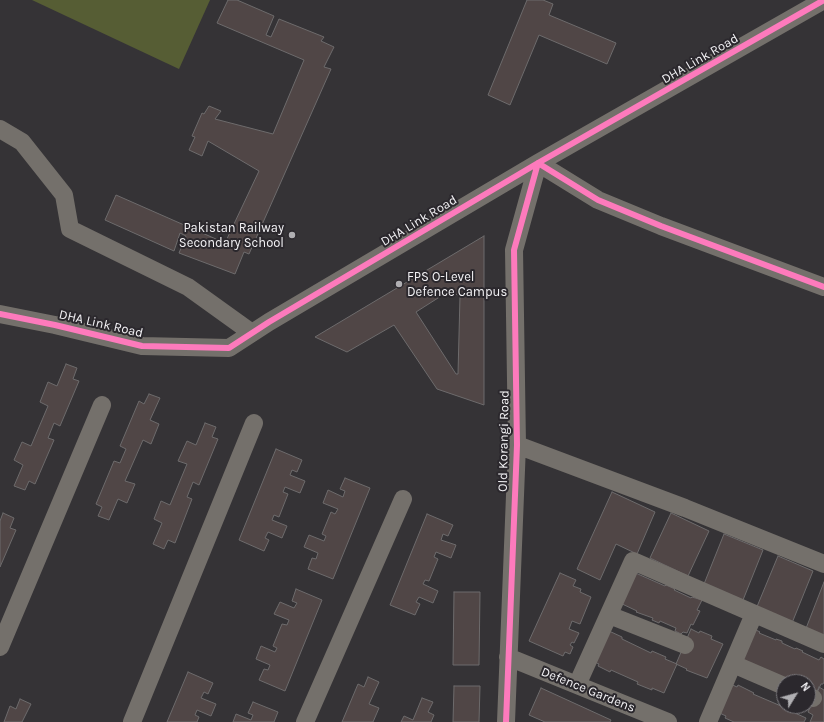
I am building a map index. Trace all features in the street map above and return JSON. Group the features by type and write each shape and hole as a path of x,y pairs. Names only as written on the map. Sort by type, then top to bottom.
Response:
{"street":[{"name":"DHA Link Road","path":"0,314 55,324 142,346 229,348 538,163 824,0"},
{"path":"0,129 22,142 64,195 70,230 188,287 252,333"},
{"path":"538,163 598,200 661,226 824,286"},
{"name":"Old Korangi Road","path":"506,722 517,445 514,250 538,163"},
{"path":"0,647 102,405"},
{"path":"132,722 254,423"},
{"path":"517,445 685,508 824,564"},
{"path":"305,722 403,499"},
{"path":"577,685 633,561 824,644"},
{"path":"708,722 754,614"},
{"path":"609,615 685,645"},
{"name":"Defence Gardens","path":"508,657 668,722"},
{"path":"733,664 776,683"}],"green space":[{"path":"32,0 210,0 179,69"}],"building":[{"path":"228,0 237,0 274,16 266,35 271,37 279,19 324,37 321,41 334,47 324,67 331,69 249,254 244,252 235,274 179,253 186,236 180,233 174,251 105,220 116,195 225,243 259,171 208,141 202,156 189,150 195,137 192,136 202,113 204,114 209,106 221,111 215,119 273,134 304,60 217,23"},
{"path":"527,0 543,0 553,4 549,15 616,43 607,64 539,35 510,105 488,95"},
{"path":"484,236 484,405 437,389 394,325 347,352 315,337","holes":["449,291 460,296 458,374 456,374 416,312"]},
{"path":"66,364 77,368 73,379 79,381 60,426 54,423 48,438 54,440 35,484 29,481 25,490 14,486 23,465 14,460 22,442 31,446 48,406 40,402 48,382 57,386"},
{"path":"149,394 160,398 150,420 159,424 151,444 143,440 125,481 135,484 127,503 118,499 109,520 98,516 102,507 96,504 114,461 120,463 126,449 120,446 139,401 144,404"},
{"path":"205,423 216,427 212,437 218,439 199,485 193,482 187,497 192,499 175,543 168,540 164,549 153,544 162,523 154,519 161,501 170,505 187,464 178,461 187,441 196,445"},
{"path":"276,449 302,460 297,472 292,470 290,475 305,481 300,493 285,487 283,492 288,494 279,517 274,515 272,520 287,526 282,538 268,532 265,538 269,540 264,551 239,540"},
{"path":"345,478 370,488 333,579 308,569 312,558 316,559 318,553 304,547 309,535 324,541 326,536 322,534 331,512 335,514 338,509 323,503 328,490 343,497 345,491 340,489"},
{"path":"612,492 655,512 637,554 616,544 600,580 577,569"},
{"path":"3,513 14,518 10,528 16,530 0,567 0,521"},
{"path":"671,513 709,531 688,576 650,558"},
{"path":"427,514 453,525 448,536 443,534 441,540 456,545 451,558 436,552 434,557 438,559 429,581 425,580 423,584 438,591 433,603 419,597 416,602 420,604 415,615 390,605"},
{"path":"724,534 763,550 743,600 704,584"},
{"path":"778,556 813,571 792,623 756,609"},
{"path":"622,567 675,589 674,590 691,598 702,600 697,610 700,611 687,633 683,632 681,634 675,631 676,628 660,621 659,623 652,620 653,618 636,612 637,611 618,602"},
{"path":"560,573 576,580 573,586 581,589 580,592 591,597 580,624 572,621 569,629 579,633 574,643 572,642 570,645 573,647 570,654 565,652 563,656 529,641"},
{"path":"824,582 824,638 805,631"},
{"path":"296,589 322,600 285,691 259,680 264,669 268,670 270,665 256,659 261,646 275,652 277,648 273,646 282,624 287,625 289,620 274,614 280,602 294,608 297,603 292,601"},
{"path":"454,592 480,592 479,665 453,665"},
{"path":"691,629 699,633 700,631 712,636 711,639 723,644 707,678 686,670 687,669 676,664"},
{"path":"754,629 760,632 759,633 782,641 782,643 803,651 802,652 819,660 821,657 824,659 824,682 821,684 816,695 816,674 776,674 776,679 740,663"},
{"path":"609,631 622,637 622,639 651,653 652,651 666,657 665,659 677,664 664,693 637,684 638,682 611,670 610,672 598,666 599,664 585,658"},
{"path":"188,672 213,683 208,694 204,692 201,698 216,704 211,716 197,710 195,715 199,717 197,722 167,722"},
{"path":"368,677 379,682 369,704 379,708 373,722 342,722 358,684 364,687"},
{"path":"726,682 737,687 738,685 754,693 753,694 776,704 776,714 797,714 806,718 804,722 734,722 725,718 726,716 713,710"},
{"path":"454,686 480,686 479,722 453,722"},
{"path":"819,687 824,690 824,722 810,722 813,715 811,714 816,714 816,694"},
{"path":"541,688 611,720 610,722 545,722 529,715"},
{"path":"422,698 433,702 428,712 434,715 431,722 401,722 404,716 413,720"},
{"path":"20,699 31,704 22,722 4,722 10,706 16,709"},
{"path":"253,702 278,712 274,722 233,722 236,714 251,720 253,715 248,713"}],"cycle path":[{"path":"0,314 55,325 142,346 229,348 269,322 538,163 824,0"},
{"path":"506,722 517,445 514,250 538,163 598,200 661,226 824,287"}],"place":[{"name":"Pakistan Railway Secondary School","path":"292,235"},
{"name":"FPS O-Level Defence Campus","path":"399,284"}]}
